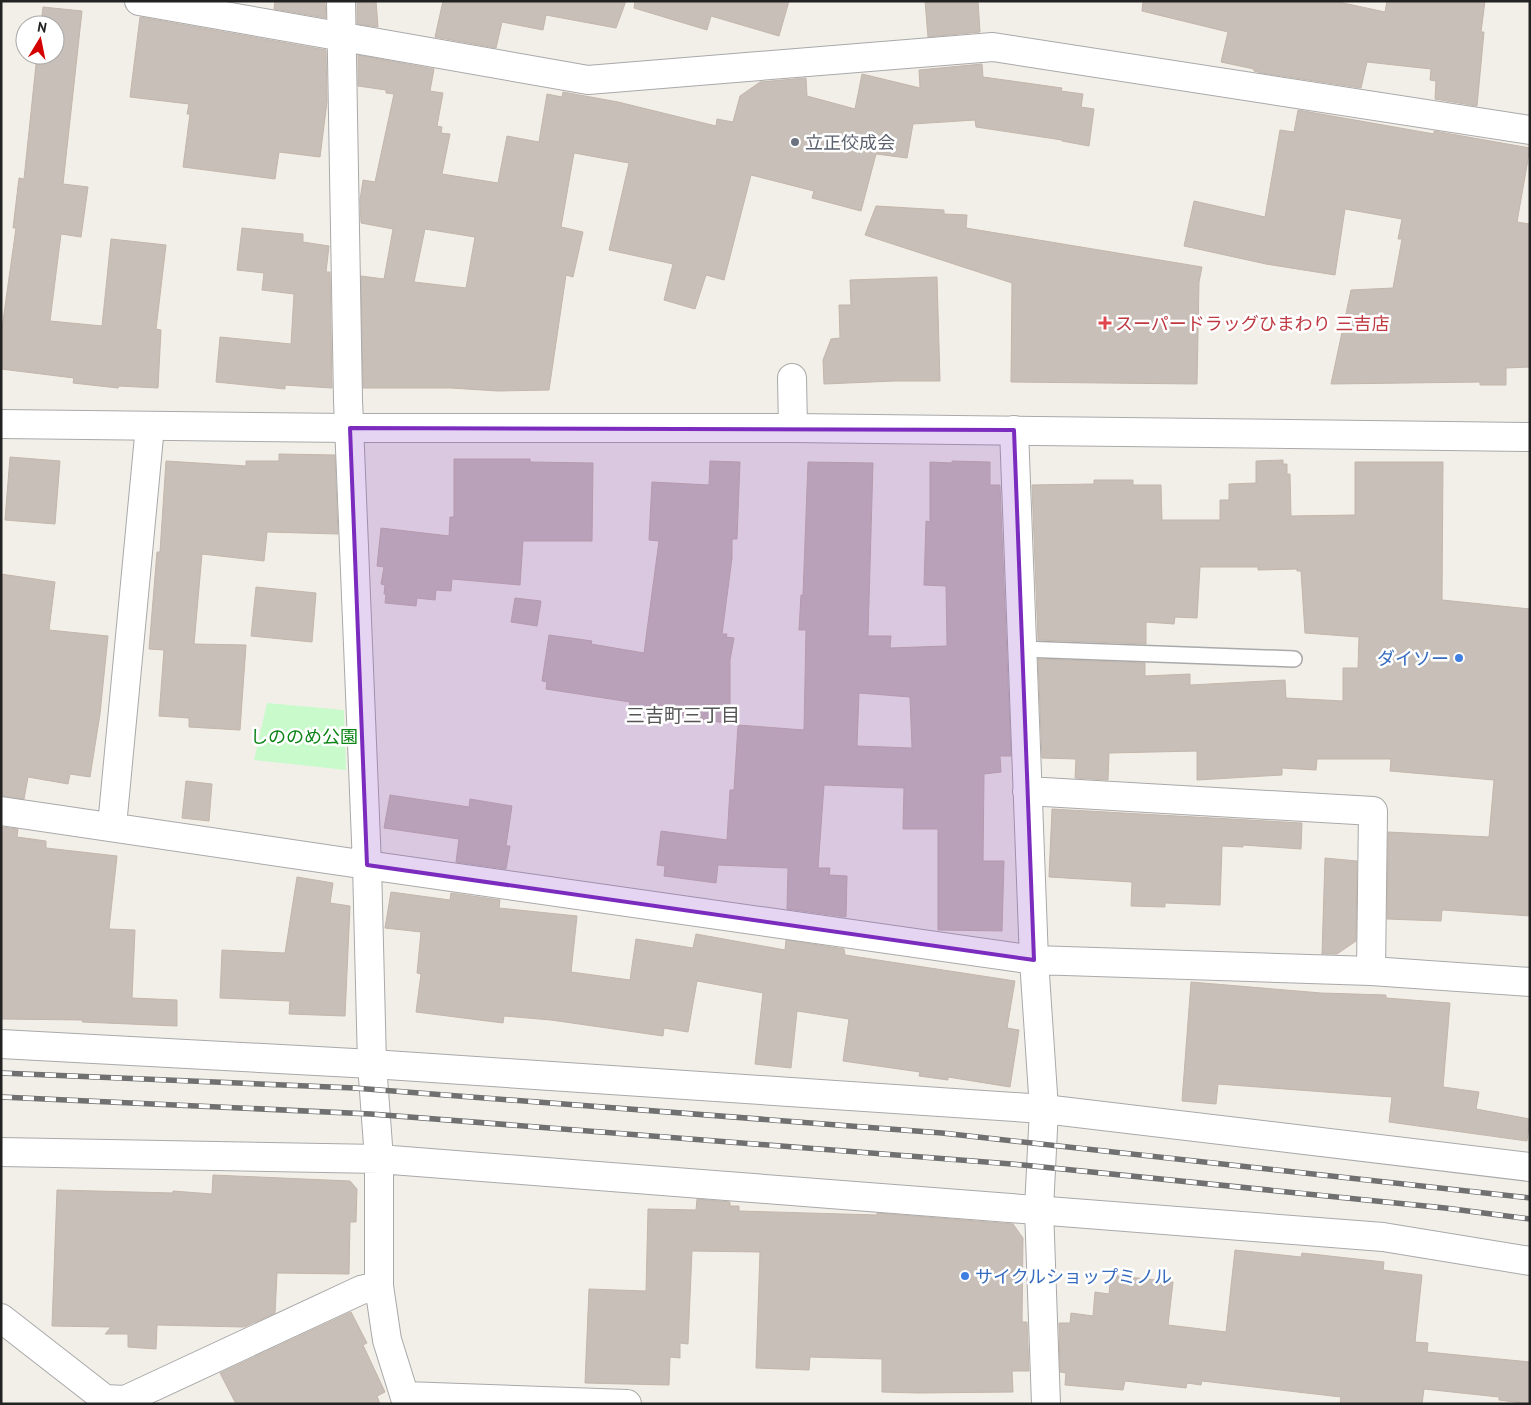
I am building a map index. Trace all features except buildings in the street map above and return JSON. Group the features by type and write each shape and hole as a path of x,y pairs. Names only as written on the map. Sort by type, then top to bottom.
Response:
{"street":[{"path":"139,1 588,80 993,47 1530,130"},
{"path":"341,1 350,428 367,865 372,1064 379,1159 379,1286 387,1340 406,1400 628,1404"},
{"path":"792,378 794,428"},
{"path":"1,424 350,428 794,428 1530,437"},
{"path":"112,826 150,426"},
{"path":"1014,430 1034,960 1044,1109 1039,1209 1046,1404"},
{"path":"1027,791 1374,811 1371,971"},
{"path":"1,811 1034,960 1371,971 1530,982"},
{"path":"1,1044 372,1064 1044,1109 1530,1167"},
{"path":"1,1152 379,1159 1383,1237 1530,1261"},
{"path":"1,1318 105,1399 125,1400 361,1290 379,1286"}],"lane":[{"path":"1022,650 1294,659"}],"highlighted area":[{"path":"350,428 1014,430 1034,960 367,865"}],"green space":[{"name":"しののめ公園","path":"267,703 344,710 346,770 254,760"}],"railway":[{"path":"1,1073 354,1088 942,1133 1530,1198"},
{"path":"1,1097 371,1114 1023,1165 1445,1208 1530,1219"}],"place":[{"name":"立正佼成会","path":"795,142"},
{"name":"スーパードラッグひまわり 三吉店","path":"1105,323"},
{"name":"ダイソー","path":"1459,658"},
{"name":"サイクルショップミノル","path":"965,1276"}],"district":[{"name":"三吉町三丁目","path":"683,715"}]}
